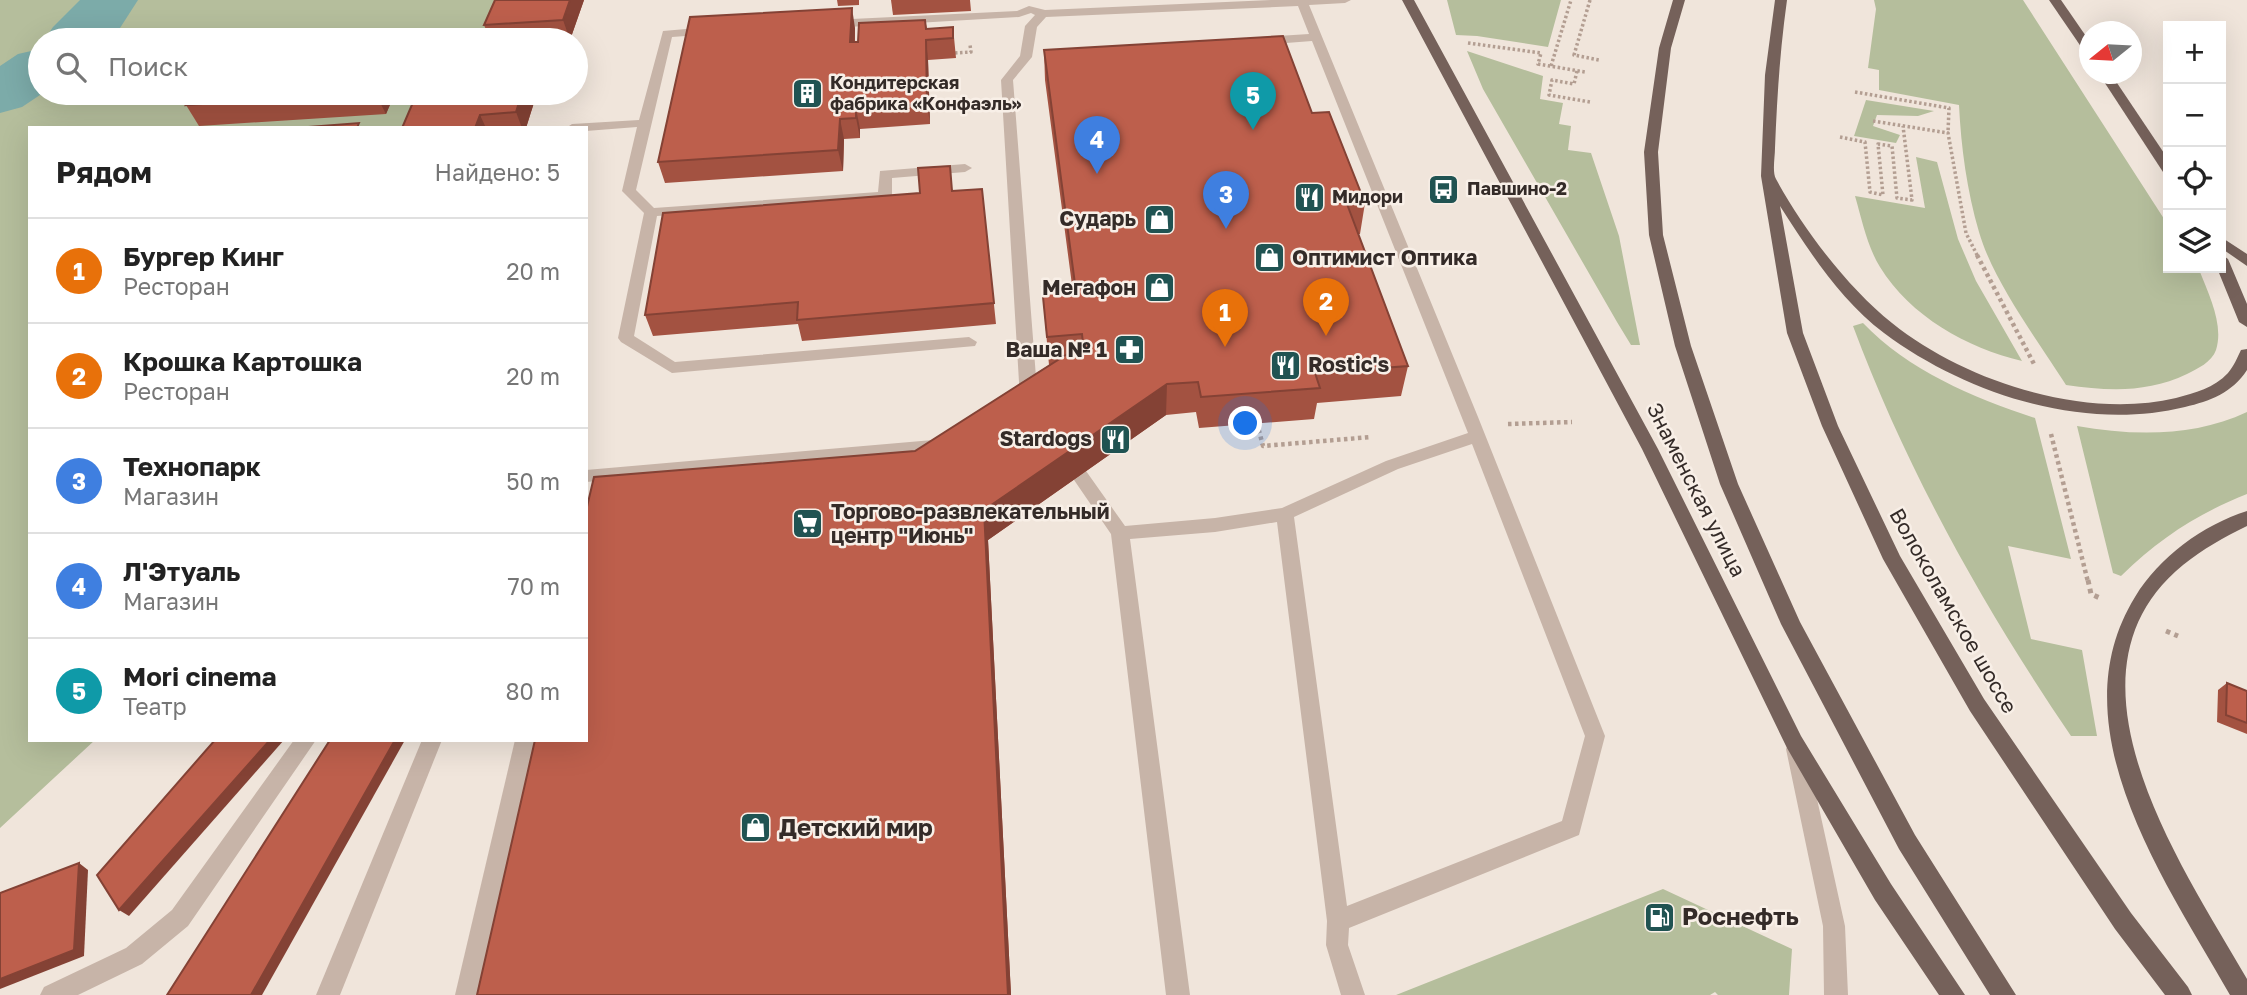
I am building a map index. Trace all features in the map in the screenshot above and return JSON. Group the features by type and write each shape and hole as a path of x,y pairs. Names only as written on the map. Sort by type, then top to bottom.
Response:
{"main road":[{"name":"Знаменская улица","path":"1408,0 1650,449 1794,742 1883,892 1953,995"},
{"path":"1679,0 1665,48 1651,152 1657,235 1692,371 1729,484 1791,624 1907,842 2004,995"},
{"name":"Волоколамское шоссе","path":"1781,0 1770,75 1768,176 1795,333 1830,426 1892,559 1977,705 2123,921 2180,995"},
{"path":"2055,0 2079,34"},
{"path":"2112,84 2163,161"},
{"path":"1768,176 1814,247 1864,308 1889,330 1919,350 1993,384 2074,405 2113,409 2151,408 2183,403 2210,394 2230,381 2244,364 2247,354"},
{"path":"2226,245 2247,261"},
{"path":"2226,271 2247,322"},
{"path":"2243,995 2160,848 2129,772 2115,703 2117,663 2132,614 2142,595 2176,558 2230,525 2247,518"}],"street":[{"path":"1301,0 1595,736 1571,828 1338,921"},
{"path":"819,25 1019,14 1028,4 1044,14 1346,0"},
{"path":"2063,0 2067,16"},
{"path":"1027,405 1007,80 1032,56 1031,26 1044,14"},
{"path":"722,30 667,34 629,191 651,212 885,196 885,174 965,168"},
{"path":"1250,42 1318,37"},
{"path":"588,127 645,123"},
{"path":"651,212 626,338 672,368 970,342"},
{"path":"588,476 935,446 958,434"},
{"path":"1120,533 1215,525 1285,514 1392,465 1477,436"},
{"path":"1059,444 1120,533 1178,995"},
{"path":"1285,514 1338,921 1337,945 1353,995"},
{"path":"52,995 134,956 180,918 305,742"},
{"path":"328,995 431,742"},
{"path":"467,995 525,742"},
{"path":"1794,742 1834,926 1836,995"}],"path":[{"path":"1551,66 1571,0"},
{"path":"1590,0 1574,55 1599,60"},
{"path":"1466,43 1541,53 1538,64 1585,72"},
{"path":"1577,71 1574,84 1552,80 1549,95 1590,102"},
{"path":"1855,92 1949,108 1948,133 1966,233 2040,376"},
{"path":"1873,121 1948,133"},
{"path":"1840,137 1865,142 1870,192 1883,195 1878,144 1892,146 1897,198 1912,200 1902,126"},
{"path":"1514,425 1572,422"},
{"path":"1257,423 1263,446 1379,436"},
{"path":"2050,429 2091,594 2102,599"},
{"path":"2166,631 2178,636"}],"green space":[{"path":"0,0 506,0 494,28 28,28 28,105 412,105 404,126 28,126 28,742 93,742 0,828"},
{"path":"1447,0 1561,0 1548,47 1456,35"},
{"path":"1874,0 2023,0 2163,217 2163,273 2200,273 2218,330 2216,350 2208,362 2157,385 2113,389 2066,385 2017,310 1986,251 1968,185 1959,105 1879,90 1879,70 1868,68 1876,9"},
{"path":"1467,51 1543,76 1540,99 1563,103 1559,124 1571,126 1568,150 1591,153 1619,236 1640,345 1631,345 1617,322 1483,89"},
{"path":"1866,100 1934,111 1918,116 1877,115 1873,126 1900,135 1896,143 1854,136"},
{"path":"1916,157 1937,162 1958,239 1976,281 2022,361 1981,348 1942,328 1907,301 1892,285 1875,259 1855,196 1925,208"},
{"path":"1863,323 1900,355 1943,381 2035,418 2071,559 2008,546 2031,639 2082,650 2097,736 2071,736 1978,588 1923,486 1874,380 1853,326"},
{"path":"2247,412 2247,494 2180,528 2121,576 2113,573 2077,426 2120,432 2164,432 2206,426"},
{"name":"Роснефть","path":"1663,889 1792,949 1789,995 1718,995 1715,992 1710,995 1396,995"}],"building":[{"path":"495,0 570,0 563,20 484,25"},
{"name":"Кондитерская фабрика «Конфаэль»","path":"852,8 850,42 858,42 859,23 925,20 926,29 953,27 953,38 926,40 927,104 856,108 856,118 840,119 838,150 658,162 690,17"},
{"name":"Торгово-развлекательный центр \"Июнь\"","path":"1283,36 1312,113 1329,112 1365,203 1347,204 1408,366 1315,373 1320,388 1201,397 1198,382 1167,384 984,510 1008,995 477,995 535,742 588,742 588,502 594,477 915,451 1083,344 1082,334 1047,337 1042,287 1075,284 1044,50"},
{"path":"412,105 518,105 516,112 480,115 476,126 403,126"},
{"path":"359,123 358,126 321,126"},
{"path":"950,166 952,191 982,189 994,303 797,320 798,302 645,315 663,213 920,193 918,168"},
{"path":"2227,683 2247,691 2247,723 2226,715"},
{"path":"213,742 268,742 119,910 97,875"},
{"path":"329,742 394,742 251,995 167,995"},
{"path":"79,863 74,950 0,979 0,893"}],"waterway":[{"path":"86,28 99,16 109,0"},
{"path":"0,94 28,75"}],"place":[{"name":"Кондитерская фабрика «Конфаэль»","path":"807,93"},
{"name":"Mori cinema","path":"1253,130"},
{"name":"Л'Этуаль","path":"1097,174"},
{"name":"Павшино-2","path":"1444,189"},
{"name":"Мидори","path":"1309,197"},
{"name":"Сударь","path":"1159,219"},
{"name":"Технопарк","path":"1226,229"},
{"name":"Оптимист Оптика","path":"1269,258"},
{"name":"Мегафон","path":"1159,288"},
{"name":"Крошка Картошка","path":"1326,336"},
{"name":"Бургер Кинг","path":"1225,347"},
{"name":"Ваша № 1","path":"1130,350"},
{"name":"Rostic's","path":"1285,365"},
{"name":"Stardogs","path":"1115,439"},
{"name":"Торгово-развлекательный центр \"Июнь\"","path":"808,524"},
{"name":"Детский мир","path":"756,828"},
{"name":"Роснефть","path":"1659,917"}]}
